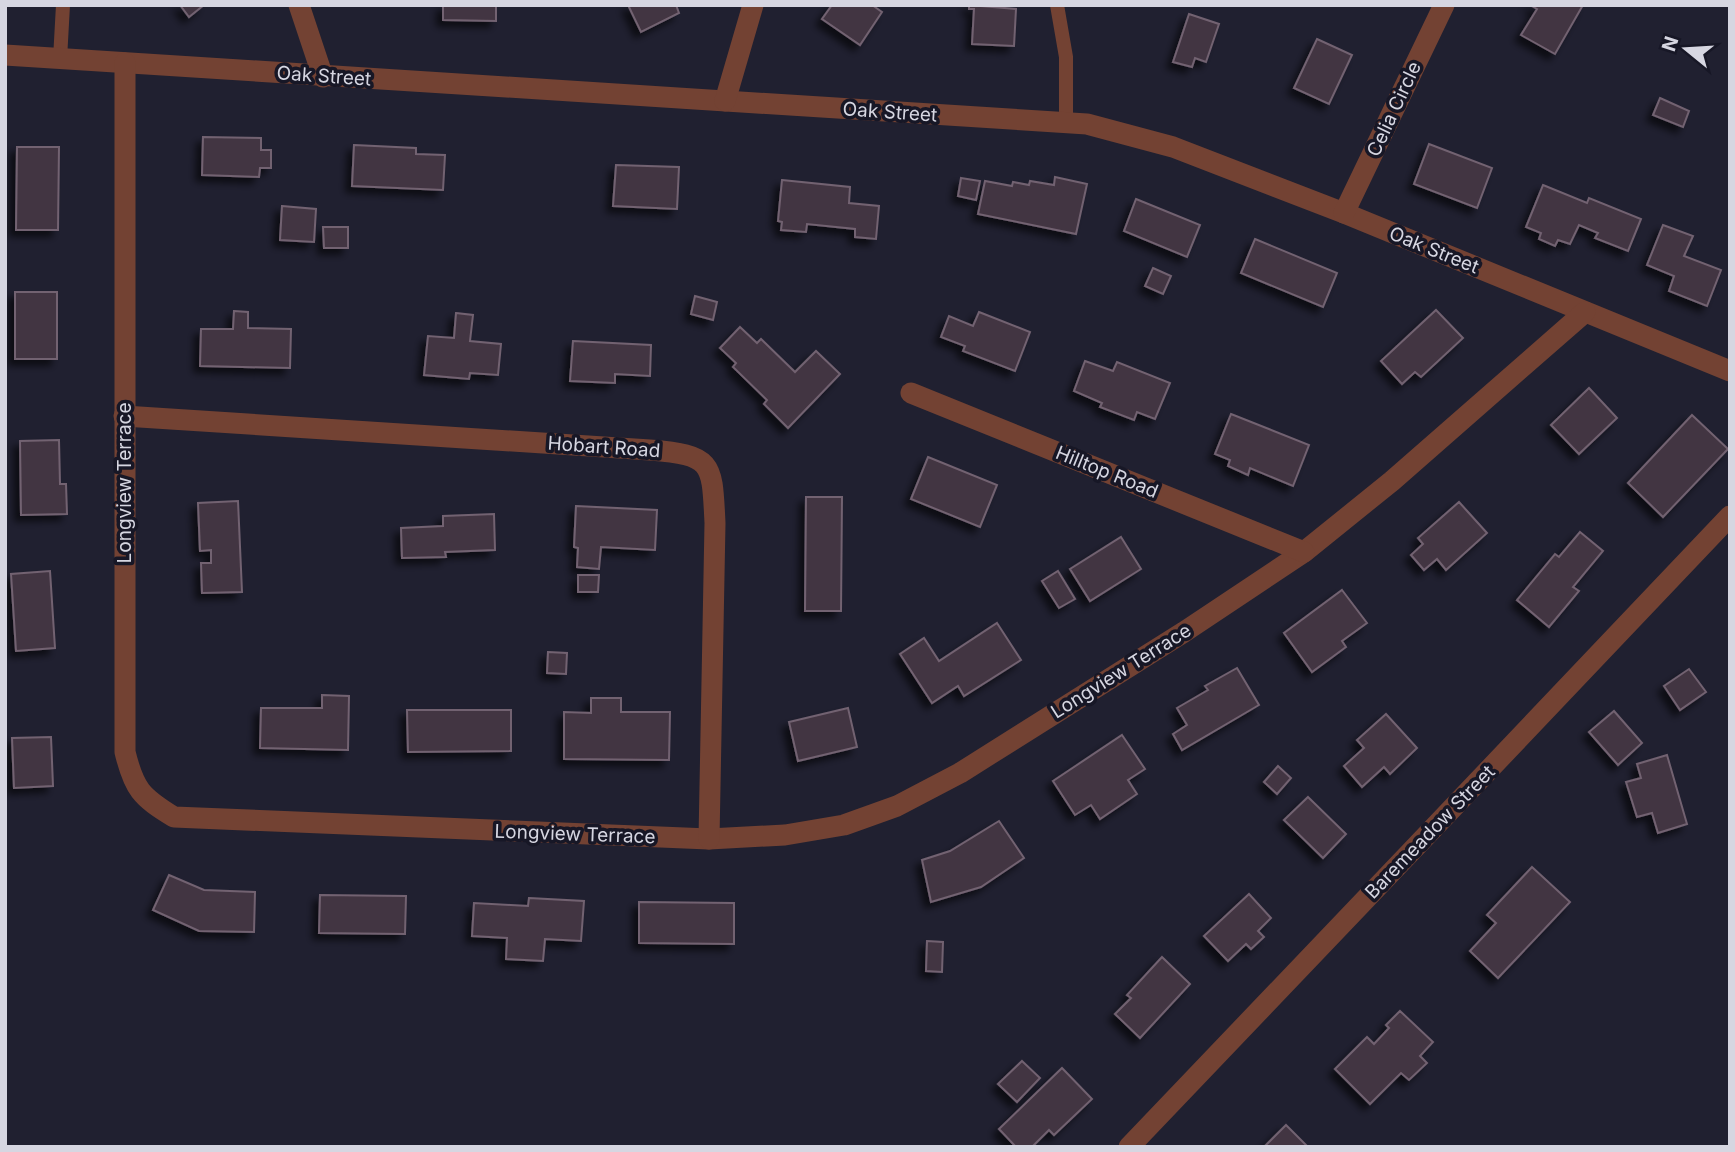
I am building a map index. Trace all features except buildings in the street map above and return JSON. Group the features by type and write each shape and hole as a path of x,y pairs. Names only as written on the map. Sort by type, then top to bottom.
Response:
{"street":[{"path":"299,5 323,77"},
{"path":"725,102 753,5"},
{"name":"Celia Circle","path":"1345,213 1444,5"},
{"name":"Oak Street","path":"5,55 1087,124 1172,146 1345,213 1730,370"},
{"name":"Longview Terrace","path":"125,63 125,751 131,778 148,802 174,817 709,839 785,835 844,825 897,806 960,774 1184,632 1304,552 1392,481 1585,312"},
{"name":"Hilltop Road","path":"911,393 1304,552"},
{"name":"Hobart Road","path":"124,416 660,451 698,458 709,468 713,481 715,523 709,839"},
{"name":"Baremeadow Street","path":"1129,1147 1730,516"}],"lane":[{"path":"60,59 62,5"},
{"path":"1057,5 1066,57 1066,123"}]}
